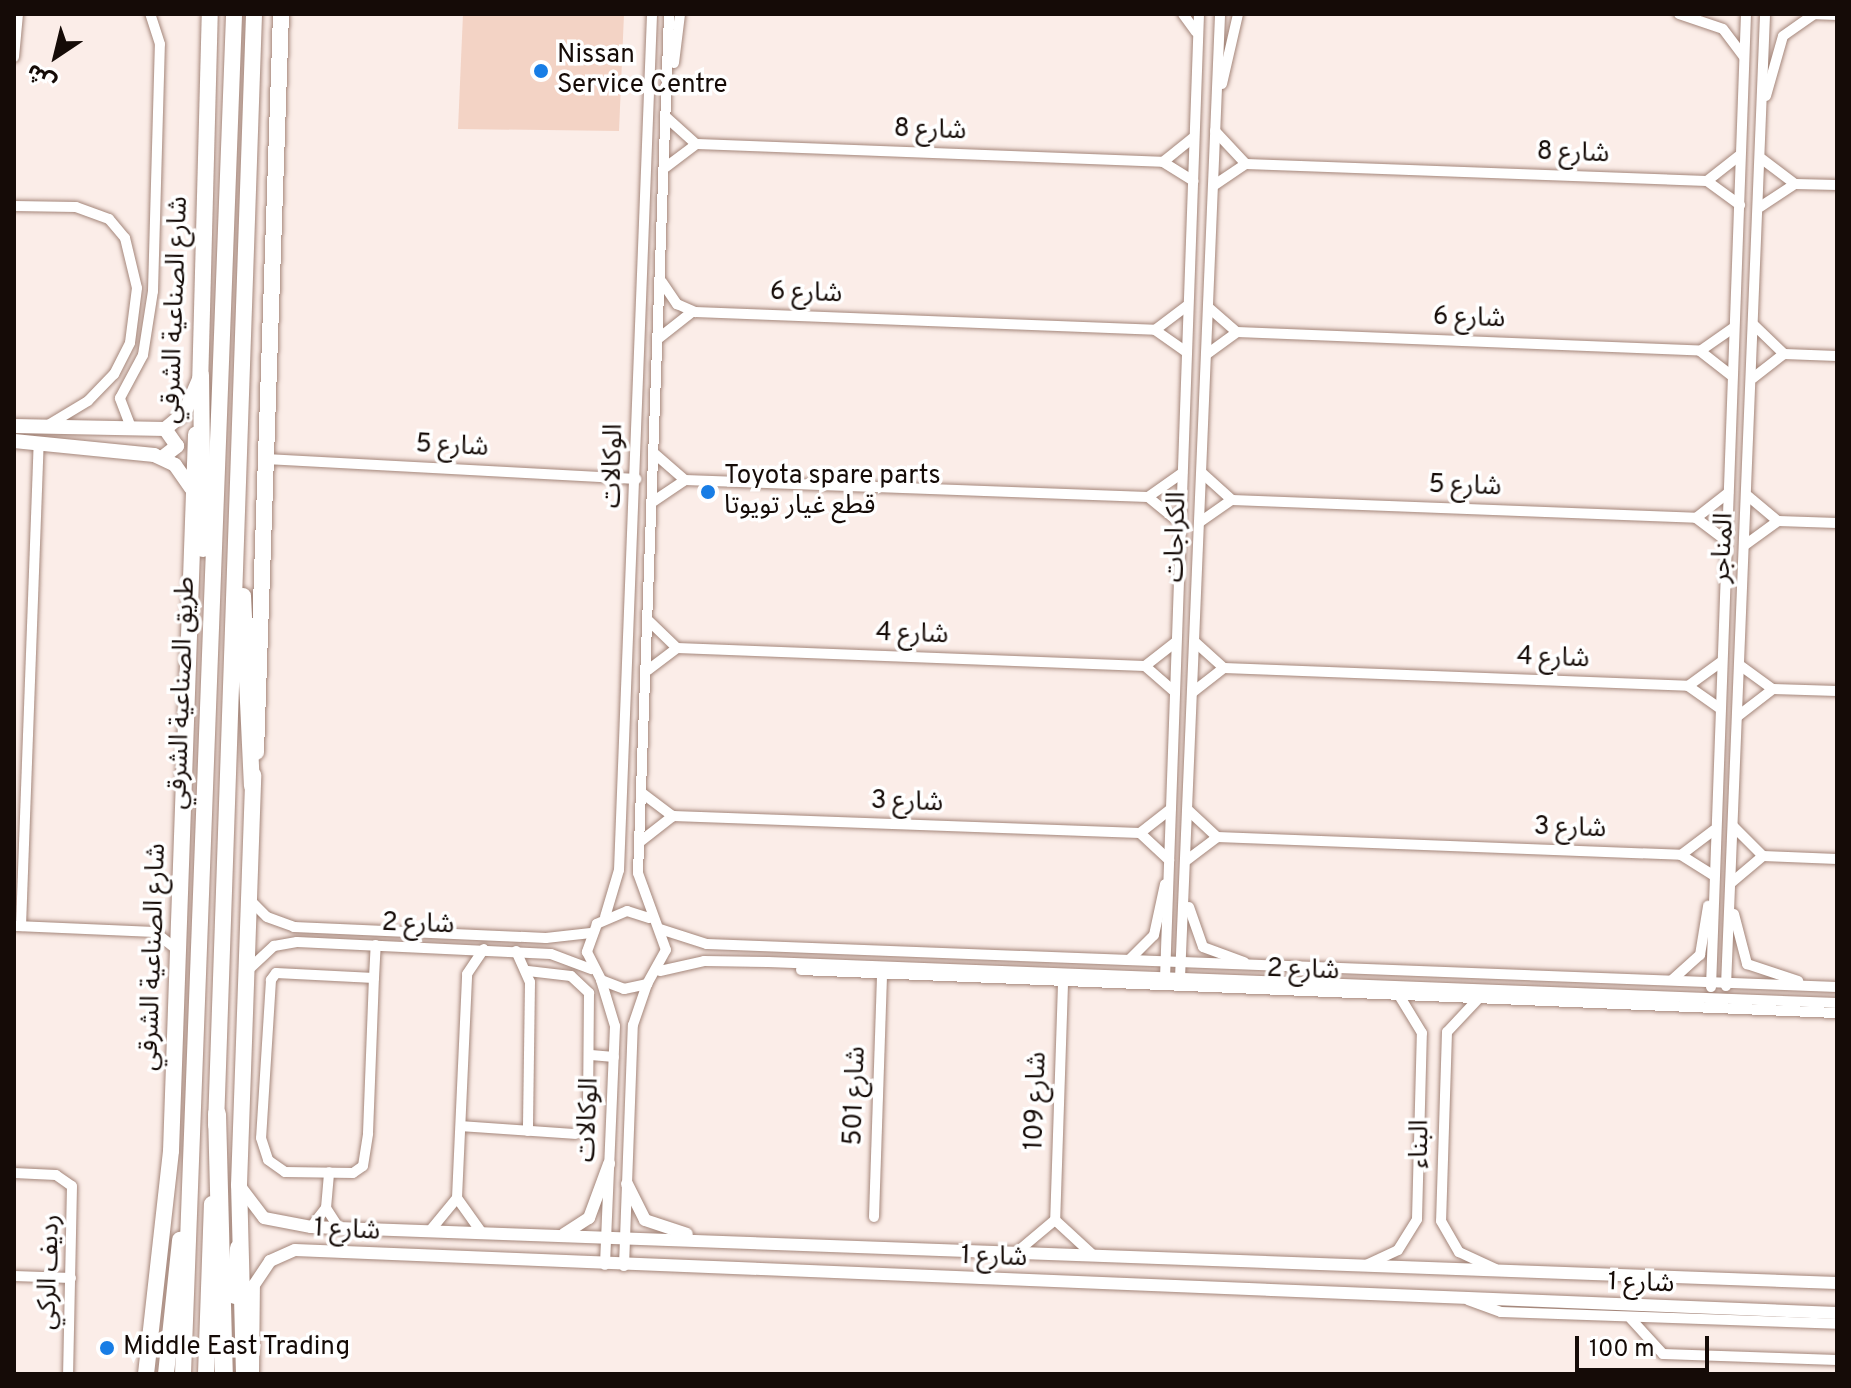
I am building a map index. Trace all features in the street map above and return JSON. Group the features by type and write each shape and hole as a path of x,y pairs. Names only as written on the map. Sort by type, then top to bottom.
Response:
{"highway":[{"path":"217,1114 224,1374"},
{"path":"233,1374 239,1248"}],"main road":[{"name":"شارع الصناعية الشرقي","path":"146,1373 169,1176 179,954 191,488 201,375 210,14"},
{"path":"209,40 221,14"},
{"name":"طريق الصناعية الشرقي","path":"183,1374 188,1175 234,14"},
{"name":"طريق الصناعية الشرقي","path":"206,1374 238,551 254,14"},
{"path":"273,14 280,55"},
{"path":"244,1374 239,1185 281,14"},
{"path":"14,426 165,429 185,412 201,375"},
{"path":"201,375 209,650"},
{"path":"163,457 177,446 165,429"},
{"path":"14,441 163,457 191,488"},
{"path":"238,551 252,786"},
{"path":"166,1374 188,1175"},
{"path":"149,1352 172,1315"}],"street":[{"path":"14,57 18,14"},
{"path":"132,430 120,398 143,355 153,291 160,44 150,14"},
{"name":"الوكالات","path":"649,918 638,873 648,671 669,14"},
{"name":"الوكالات","path":"667,88 680,14"},
{"path":"1183,14 1198,36"},
{"name":"الكراجات","path":"1165,978 1199,14"},
{"name":"الكراجات","path":"1180,978 1220,14"},
{"name":"الكراجات","path":"1217,97 1238,14"},
{"path":"1679,14 1723,29 1745,59"},
{"name":"المناجر","path":"1711,996 1746,14"},
{"name":"المناجر","path":"1725,996 1762,159 1765,14"},
{"path":"1811,14 1837,15"},
{"name":"المناجر","path":"1764,101 1783,36 1811,14"},
{"name":"الوكالات","path":"605,917 619,870 652,15"},
{"path":"665,168 696,144 666,117"},
{"path":"1213,186 1246,164 1215,131"},
{"path":"1193,181 1163,162 1194,137"},
{"name":"شارع 8","path":"696,144 1163,162"},
{"path":"1740,205 1707,181 1741,153"},
{"path":"1762,159 1795,184 1837,185"},
{"name":"شارع 8","path":"1246,164 1707,181"},
{"path":"1759,209 1795,184"},
{"path":"14,206 76,207 109,219 125,238 137,288 130,343 114,374 88,401 42,427"},
{"path":"661,280 677,304 695,312"},
{"path":"1187,352 1155,330 1189,304"},
{"path":"1206,356 1237,332 1208,306"},
{"path":"658,340 669,323 695,312"},
{"name":"شارع 6","path":"695,312 1155,330"},
{"path":"1754,324 1784,354"},
{"path":"1731,375 1700,351 1733,328"},
{"name":"شارع 6","path":"1237,332 1700,351"},
{"path":"1752,380 1784,354 1837,356"},
{"path":"39,443 17,926 155,932 180,915"},
{"path":"655,454 685,480"},
{"name":"شارع 5","path":"266,459 636,479"},
{"path":"1148,497 1183,472"},
{"path":"1200,522 1232,500 1202,473"},
{"path":"653,502 685,480 1148,497 1181,524"},
{"path":"1727,541 1696,518 1728,493"},
{"path":"1748,496 1778,521 1837,523"},
{"name":"شارع 5","path":"1232,500 1696,518"},
{"path":"1745,545 1778,521"},
{"path":"648,671 677,648 649,621"},
{"path":"1175,693 1145,666 1177,641"},
{"path":"1193,693 1224,668 1195,642"},
{"name":"شارع 4","path":"677,648 1145,666"},
{"path":"1719,708 1688,686 1721,662"},
{"path":"1741,666 1773,689 1837,691"},
{"name":"شارع 4","path":"1224,668 1688,686"},
{"path":"1738,716 1773,689"},
{"path":"640,842 673,816 642,793"},
{"path":"1169,860 1140,833 1171,809"},
{"path":"1186,862 1217,837 1188,810"},
{"name":"شارع 3","path":"673,816 1140,833"},
{"path":"1733,826 1763,856"},
{"path":"1681,855 1715,828"},
{"name":"شارع 3","path":"1217,837 1681,855 1713,875"},
{"path":"1731,883 1763,856 1837,859"},
{"name":"الكراجات","path":"1128,960 1151,941 1169,875"},
{"name":"المناجر","path":"1670,981 1700,955 1713,888"},
{"name":"شارع 2","path":"1185,889 1196,940 1254,965"},
{"name":"شارع 2","path":"249,899 267,917 294,927 546,938 591,933"},
{"name":"شارع 2","path":"1730,899 1747,964 1811,986"},
{"path":"627,911 649,918 660,929 666,950 660,971 647,984 624,989 601,980 593,970 591,933 605,917 627,911"},
{"name":"شارع 2","path":"660,929 707,944 1837,987"},
{"path":"155,932 179,954"},
{"name":"شارع 2","path":"247,971 284,943 516,951 567,956 593,970"},
{"path":"374,978 276,973 271,980 263,1150 285,1172 356,1173 363,1163 376,945"},
{"path":"429,1232 457,1198 467,974 484,949"},
{"path":"516,951 528,971 528,1131"},
{"name":"شارع 2","path":"660,971 688,963 768,962 1725,996 1837,1003"},
{"name":"شارع 2","path":"768,962 882,977 1837,1013"},
{"path":"528,971 571,976 584,986 591,1001 588,1101"},
{"name":"شارع 501","path":"874,1217 882,977"},
{"name":"الوكالات","path":"601,980 614,1012 605,1265"},
{"name":"الوكالات","path":"624,1266 633,1025 647,984"},
{"name":"شارع 109","path":"1055,1220 1063,984"},
{"name":"البناء","path":"1366,1265 1398,1250 1417,1219 1422,1033 1400,997"},
{"name":"البناء","path":"1478,999 1447,1032 1441,1221 1459,1252 1500,1271"},
{"path":"591,1055 614,1057"},
{"path":"461,1126 576,1134"},
{"path":"555,1236 586,1222 609,1164"},
{"path":"326,1208 329,1172"},
{"name":"رديف الركي","path":"14,1173 56,1175 72,1186 68,1374"},
{"path":"627,1184 649,1224 729,1242"},
{"name":"شارع 1","path":"239,1185 264,1218 311,1227 1837,1283"},
{"path":"457,1198 482,1233"},
{"name":"شارع 1","path":"311,1227 326,1208 339,1228"},
{"path":"1018,1251 1055,1220 1093,1255"},
{"name":"شارع 1","path":"253,1374 254,1285 263,1268 286,1253 1837,1313"},
{"path":"14,1276 71,1278"},
{"path":"1468,1300 1501,1312 1837,1324"},
{"path":"1631,1319 1663,1354 1837,1360"}],"building":[{"name":"Nissan Service Centre","path":"463,14 624,14 619,131 458,129"}],"place":[{"name":"Nissan Service Centre","path":"541,71"},
{"name":"Toyota spare parts قطع غيار تويوتا","path":"708,492"},
{"name":"Middle East Trading","path":"107,1348"}]}
